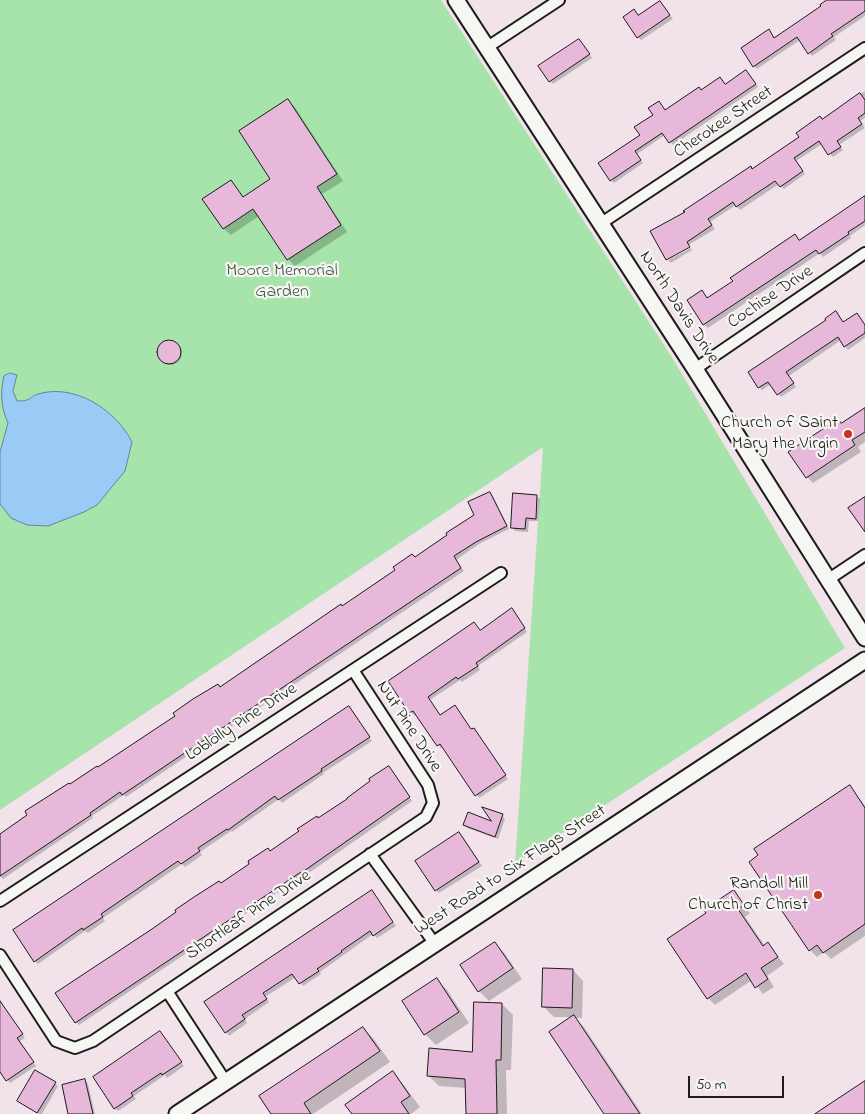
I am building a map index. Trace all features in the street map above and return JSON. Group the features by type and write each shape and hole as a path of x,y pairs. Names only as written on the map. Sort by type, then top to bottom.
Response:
{"street":[{"name":"North Davis Drive","path":"456,0 695,369 865,638"},
{"path":"486,48 559,0"},
{"name":"Cherokee Street","path":"600,224 865,48"},
{"name":"Cochise Drive","path":"695,369 865,253"},
{"path":"829,579 865,555"},
{"name":"Loblolly Pine Drive","path":"0,901 501,573"},
{"name":"West Road to Six Flags Street","path":"177,1114 865,660"},
{"name":"Nut Pine Drive","path":"352,670 428,785 433,803"},
{"name":"Shortleaf Pine Drive","path":"0,955 56,1040 75,1048 93,1041 426,816 433,803"},
{"path":"370,854 434,944"},
{"path":"167,991 226,1082"}],"green space":[{"name":"Moore Memorial Garden","path":"0,0 441,0 673,359 845,648 515,864 543,447 0,810"}],"water":[{"path":"10,373 17,375 13,391 17,401 28,400 38,394 66,392 93,402 116,419 125,430 132,442 125,471 97,505 48,526 27,525 11,518 0,504 0,452 8,423 3,406 2,388 4,376"}],"building":[{"path":"827,0 865,0 865,11 831,34 833,36 808,54 797,37 753,67 741,48 769,29 774,38"},
{"path":"660,1 670,15 637,38 623,17 634,9 638,15"},
{"path":"579,39 590,54 549,82 538,66"},
{"path":"746,70 756,84 669,143 662,133 635,151 641,160 610,181 598,163 640,135 634,127 653,115 648,108 659,101 665,110 699,87 701,90 720,77 725,84"},
{"path":"860,93 865,100 865,113 858,118 862,124 837,141 841,147 828,155 819,141 794,158 803,171 780,187 775,181 736,207 733,202 708,219 712,225 687,242 690,247 666,260 650,231 685,212 683,211 751,166 752,169 799,137 796,133 820,116 822,119"},
{"path":"288,99 337,174 317,187 341,225 287,260 253,209 223,229 202,199 231,180 243,197 270,179 239,131"},
{"path":"865,196 865,221 848,232 849,234 819,254 816,250 703,325 687,300 702,290 707,298 733,281 730,278 795,234 799,240"},
{"path":"836,311 843,322 857,313 865,325 865,333 844,347 838,337 786,372 794,383 777,395 768,382 758,388 748,372 826,320"},
{"path":"169,340 178,343 181,352 178,361 169,364 160,361 157,352 160,343"},
{"path":"865,408 865,432 852,440 855,445 806,478 788,452 838,419 841,423"},
{"path":"490,492 507,526 454,556 461,568 122,795 120,792 90,813 91,815 0,876 0,834 27,815 25,811 98,767 175,716 173,713 193,699 218,684 220,687 341,604 342,606 395,570 393,567 412,554 415,557 447,535 446,533 474,515 468,502"},
{"path":"513,493 537,495 536,519 526,518 525,529 511,528"},
{"path":"865,497 865,532 848,508"},
{"path":"512,608 525,628 476,663 478,666 458,679 456,677 428,697 440,715 455,705 471,729 474,728 506,775 475,796 440,744 437,746 413,711 409,713 388,681 474,622 480,630"},
{"path":"349,706 370,737 278,800 275,796 228,830 198,848 200,851 181,864 178,861 101,914 103,917 83,930 82,928 34,962 13,930"},
{"path":"389,766 410,797 301,873 75,1023 55,993 152,929 194,897 219,881 221,883 249,864 248,861 268,848 270,851 299,831 297,829 347,799 370,781 369,779"},
{"name":"Randoll Mill Church of Christ","path":"850,785 865,808 865,924 823,953 817,945 809,951 749,862 758,855 754,849"},
{"path":"482,807 503,814 495,837 463,825 468,812 491,821"},
{"path":"459,832 479,862 435,891 415,861"},
{"path":"372,890 393,922 373,936 370,931 317,969 319,971 299,984 292,974 263,993 267,999 242,1015 245,1019 225,1033 204,1002"},
{"path":"734,890 744,905 738,909 763,946 768,942 778,957 761,968 768,979 755,988 746,973 707,999 667,939 706,913 704,910"},
{"path":"495,942 513,968 478,992 460,965"},
{"path":"543,968 573,969 572,1008 542,1007"},
{"path":"437,978 459,1012 424,1035 402,1001"},
{"path":"0,1001 23,1034 17,1038 34,1062 6,1081 0,1072"},
{"path":"474,1002 502,1003 501,1060 496,1060 497,1114 466,1114 465,1079 427,1076 429,1048 472,1052"},
{"path":"574,1015 640,1114 604,1114 549,1032"},
{"path":"363,1027 380,1051 304,1103 311,1114 271,1114 259,1096"},
{"path":"160,1031 182,1062 162,1075 161,1073 131,1093 133,1096 114,1109 93,1077"},
{"path":"35,1070 56,1082 37,1113 17,1101"},
{"path":"393,1071 410,1096 401,1102 409,1114 352,1114 345,1105"},
{"path":"85,1079 93,1114 68,1114 62,1085"},
{"path":"865,1081 865,1114 815,1114"}],"place":[{"name":"Church of Saint Mary the Virgin","path":"848,434"},
{"name":"Randoll Mill Church of Christ","path":"818,895"}]}
